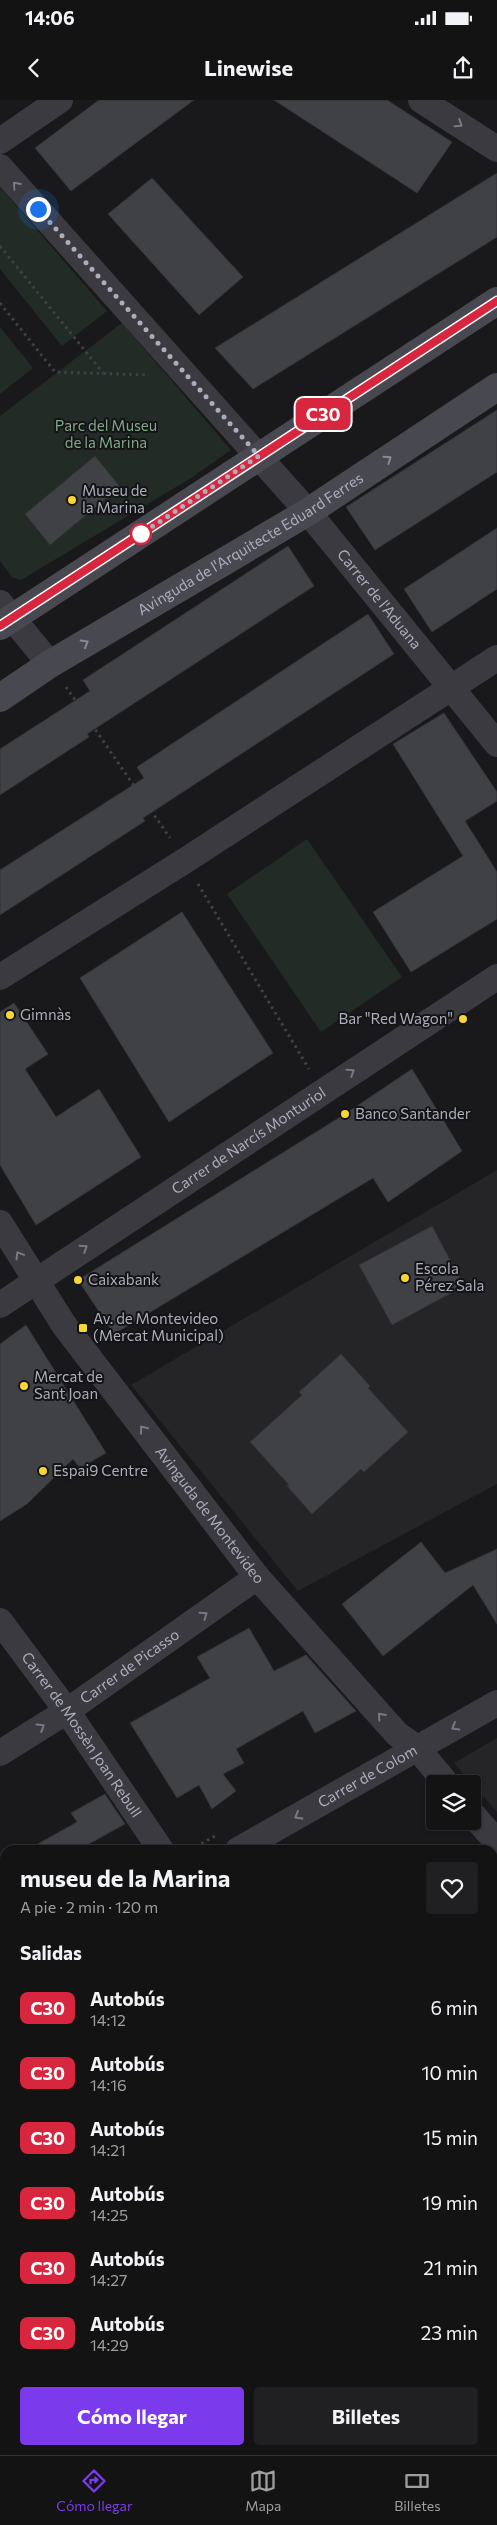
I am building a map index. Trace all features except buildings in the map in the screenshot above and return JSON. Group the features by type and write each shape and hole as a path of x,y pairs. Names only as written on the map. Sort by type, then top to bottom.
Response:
{"street":[{"path":"0,141 60,100"},
{"path":"421,100 497,149"},
{"name":"Carrer de l'Aduana","path":"0,167 308,512 497,744"},
{"path":"50,664 4,616 259,456 497,301"},
{"name":"Avinguda de l'Arquitecte Eduard Ferres","path":"0,698 50,664 308,512 497,386"},
{"path":"0,977 186,860 497,658"},
{"name":"Carrer de Narcís Monturiol","path":"0,1305 497,977"},
{"name":"Avinguda de Montevideo","path":"0,1223 34,1281 71,1335 257,1577 397,1734 417,1748 440,1775"},
{"name":"Carrer de Picasso","path":"0,1753 67,1711 257,1577"},
{"name":"Carrer de Mossèn Joan Rebull","path":"0,1621 67,1711 158,1845"},
{"name":"Carrer de Colom","path":"247,1845 497,1703"},
{"path":"481,1824 497,1842"}],"path":[{"path":"0,246 103,374"},
{"path":"0,303 55,372 188,377"},
{"path":"50,664 186,860"},
{"path":"206,900 323,1091"}],"shaded area":[{"name":"Escola Pérez Sala","path":"497,1170 497,1484 298,1591 131,1385"},
{"path":"497,1738 497,1812 481,1794 481,1775 465,1775 454,1763"}],"green space":[{"path":"0,187 107,311 62,346 0,269"},
{"name":"Parc del Museu de la Marina","path":"122,323 231,450 191,478 21,580 12,577 0,561 0,416"},
{"path":"0,327 33,368 0,394"},
{"path":"307,839 402,977 321,1032 227,894"}],"bus line":[{"name":"C30","path":"0,626 497,301"}],"place":[{"name":"Museu de la Marina","path":"72,500"},
{"name":"Gimnàs","path":"10,1015"},
{"name":"Bar \"Red Wagon\"","path":"463,1019"},
{"name":"Banco Santander","path":"345,1114"},
{"name":"Escola Pérez Sala","path":"405,1278"},
{"name":"Caixabank","path":"78,1280"},
{"name":"Av. de Montevideo (Mercat Municipal)","path":"83,1328"},
{"name":"Mercat de Sant Joan","path":"24,1386"},
{"name":"Espai9 Centre","path":"43,1471"}],"route":[{"path":"38,209 259,456 141,534"}]}
